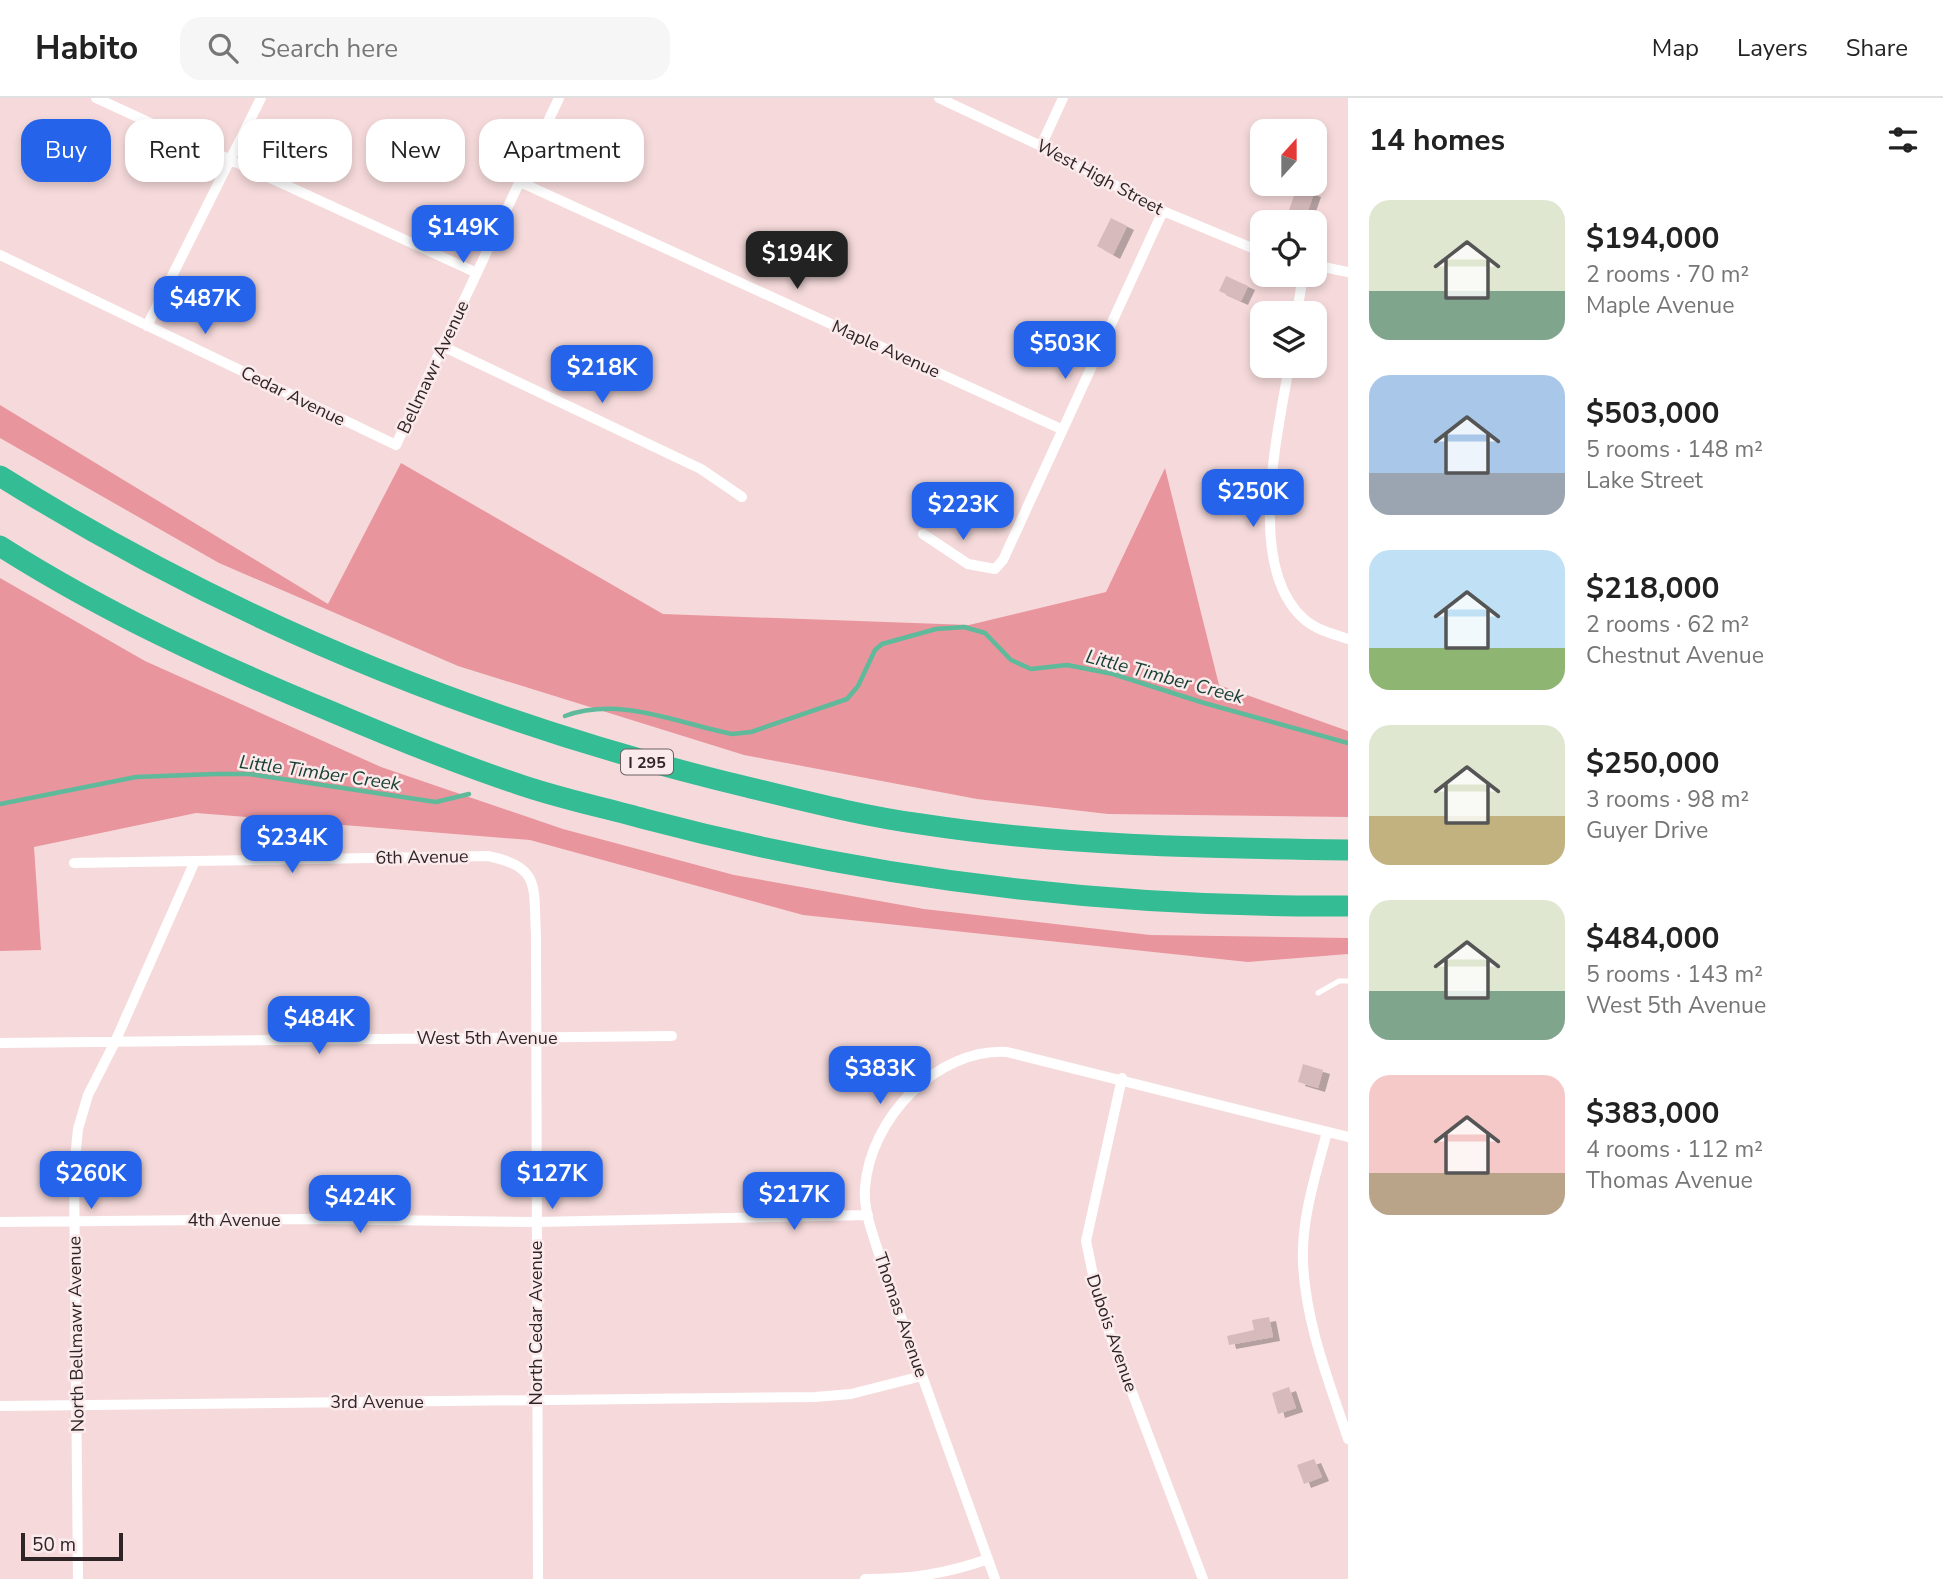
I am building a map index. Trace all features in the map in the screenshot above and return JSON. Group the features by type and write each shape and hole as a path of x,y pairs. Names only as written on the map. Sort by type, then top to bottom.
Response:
{"highway":[{"name":"I 295","path":"0,476 142,560 257,617 381,671 604,751 821,805 920,824 1053,841 1149,847 1348,850"},
{"path":"0,546 49,577 136,624 283,692 518,784 659,822 774,851 849,865 1055,894 1145,903 1241,907 1348,906"}],"street":[{"path":"96,98 477,273"},
{"path":"147,326 261,98"},
{"path":"545,98 557,101"},
{"name":"West High Street","path":"939,98 1041,146 1163,211 1250,247"},
{"path":"1041,146 1063,98"},
{"name":"Bellmawr Avenue","path":"549,119 557,101"},
{"name":"Bellmawr Avenue","path":"396,445 520,182"},
{"name":"Maple Avenue","path":"520,182 1060,429"},
{"path":"923,534 968,564 995,569 1003,561 1060,429 1163,211"},
{"name":"Cedar Avenue","path":"0,255 396,445"},
{"path":"1327,268 1348,272"},
{"path":"442,346 701,470 742,497"},
{"path":"1287,378 1275,454 1269,523 1271,552 1283,587 1296,612 1307,622 1348,639"},
{"name":"6th Avenue","path":"74,863 488,856 518,864"},
{"name":"North Bellmawr Avenue","path":"78,1579 75,1221 78,1129 88,1095 115,1042 195,861"},
{"name":"North Cedar Avenue","path":"518,864 527,870 533,887 537,1038 538,1579"},
{"name":"West 5th Avenue","path":"0,1043 639,1039 672,1036"},
{"name":"Thomas Avenue","path":"995,1579 922,1377 868,1215 865,1188 874,1152 884,1128 917,1086 937,1071 989,1051 1061,1063 1348,1137"},
{"name":"Dubois Avenue","path":"1122,1079 1086,1241 1100,1308 1203,1579"},
{"path":"1327,1132 1310,1201 1303,1261 1311,1329 1348,1439"},
{"name":"4th Avenue","path":"0,1222 536,1222 868,1215"},
{"name":"3rd Avenue","path":"0,1405 754,1399 851,1394 922,1377"},
{"path":"865,1579 915,1579 950,1573 988,1559"}],"lane":[{"path":"1318,993 1339,981 1348,981"}],"shaded area":[{"path":"0,405 328,604 401,463 663,614 969,625 1106,592 1165,468 1219,685 1348,731 1348,817 1108,814 977,799 744,755 458,666 219,563 0,438"},
{"path":"0,578 145,661 381,767 563,829 734,875 924,909 1150,935 1348,938 1348,954 1248,962 803,915 530,840 196,813 34,847 41,950 0,951"}],"building":[{"path":"1294,196 1313,196 1308,210 1289,210"},
{"path":"1111,218 1127,226 1113,255 1097,246"},
{"path":"1226,276 1248,286 1241,301 1219,291"},
{"path":"1303,1064 1323,1070 1318,1088 1298,1082"},
{"path":"1269,1317 1273,1337 1229,1345 1227,1336 1254,1330 1252,1320"},
{"path":"1289,1387 1296,1408 1278,1414 1272,1393"},
{"path":"1314,1459 1322,1477 1304,1484 1297,1465"}],"waterway":[{"name":"Little Timber Creek","path":"565,716 586,711 628,710 732,734 751,732 847,699 858,686 875,650 882,644 936,629 964,627 985,633 1011,660 1031,669 1067,665 1113,674 1204,703 1348,743"},
{"name":"Little Timber Creek","path":"0,804 136,777 215,774 249,774 436,802 469,794"}]}
